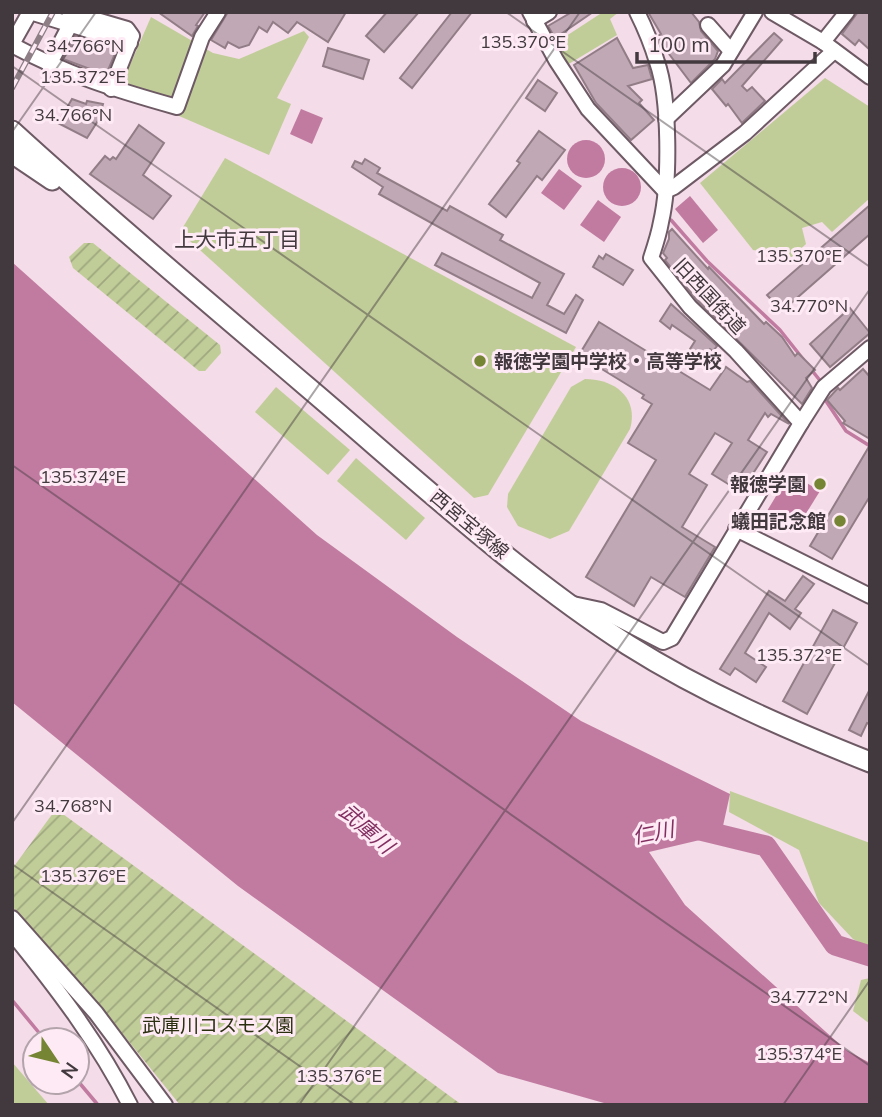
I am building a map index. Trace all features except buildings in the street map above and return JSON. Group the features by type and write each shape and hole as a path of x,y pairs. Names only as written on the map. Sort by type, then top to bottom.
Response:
{"main road":[{"name":"西宮宝塚線","path":"12,131 113,221 465,522 565,602 688,680 770,720 870,762"},
{"name":"西宮宝塚線","path":"12,153 113,221"}],"street":[{"path":"111,89 132,36 127,29 30,12 12,45 49,65 111,89 177,107 202,37 218,12"},
{"path":"549,12 532,17 555,60 588,109 665,191 745,133 828,47 846,12"},
{"name":"旧西国街道","path":"637,12 658,63 666,119 662,221 651,258 690,307 736,351 801,423"},
{"path":"666,119 723,65 755,12"},
{"path":"772,12 870,77"},
{"path":"49,65 70,18"},
{"path":"708,25 731,51"},
{"path":"565,602 601,610 663,642 672,638 736,528 824,387 870,348"},
{"path":"736,528 870,596"},
{"path":"12,918 96,1013 165,1105"},
{"path":"12,933 76,1015 117,1079 130,1105"}],"green space":[{"path":"603,12 619,12 610,19 617,35 567,65 554,44"},
{"path":"151,17 213,53 239,59 304,31 309,37 277,98 291,104 269,155 119,90"},
{"path":"825,78 870,107 870,198 832,232 822,222 802,228 806,244 792,257 753,250 700,183"},
{"path":"225,158 576,347 488,495 474,498 180,232"},
{"path":"84,243 93,243 220,345 221,353 205,371 199,371 73,268 69,257"},
{"path":"585,379 606,382 622,392 631,408 630,429 569,531 550,539 518,526 507,507 508,494 571,387"},
{"path":"276,387 350,450 328,475 255,412"},
{"path":"356,458 425,518 406,540 337,481"},
{"path":"730,791 870,843 870,948 853,939 819,903 799,850 729,812"},
{"name":"武庫川コスモス園","path":"56,809 462,1105 180,1105 97,1002 12,906 12,869"},
{"path":"870,978 870,1024 853,1011 861,980"},
{"path":"12,1062 21,1072 21,1096 41,1096 49,1105 12,1105"}],"water":[{"path":"301,109 323,118 312,144 290,134"},
{"path":"586,140 599,146 605,159 599,172 586,178 573,172 567,159 573,146"},
{"path":"622,168 635,174 641,187 635,200 622,206 609,200 603,187 609,174"},
{"path":"559,169 582,186 564,210 541,193"},
{"path":"690,196 718,230 703,243 675,209"},
{"path":"598,200 621,217 604,242 580,225"},
{"name":"武庫川","path":"12,262 317,535 457,637 581,721 730,794 721,835 649,852 685,905 846,1050 870,1063 870,1105 611,1105 498,1073 238,886 12,702"},
{"path":"790,473 820,491 797,528 767,511"}],"waterway":[{"path":"671,220 707,261 780,330 803,359"},
{"path":"810,368 822,383"},
{"path":"824,398 846,431 870,446"},
{"name":"仁川","path":"692,828 766,846 835,945 870,956"},
{"path":"12,1000 33,1026"},
{"path":"90,1096 98,1105"}],"railway":[{"path":"12,88 53,12"}],"place":[{"name":"報徳学園中学校・高等学校","path":"480,361"},
{"name":"報徳学園","path":"820,484"},
{"name":"蟻田記念館","path":"840,521"}],"district":[{"name":"上大市五丁目","path":"237,239"}]}
